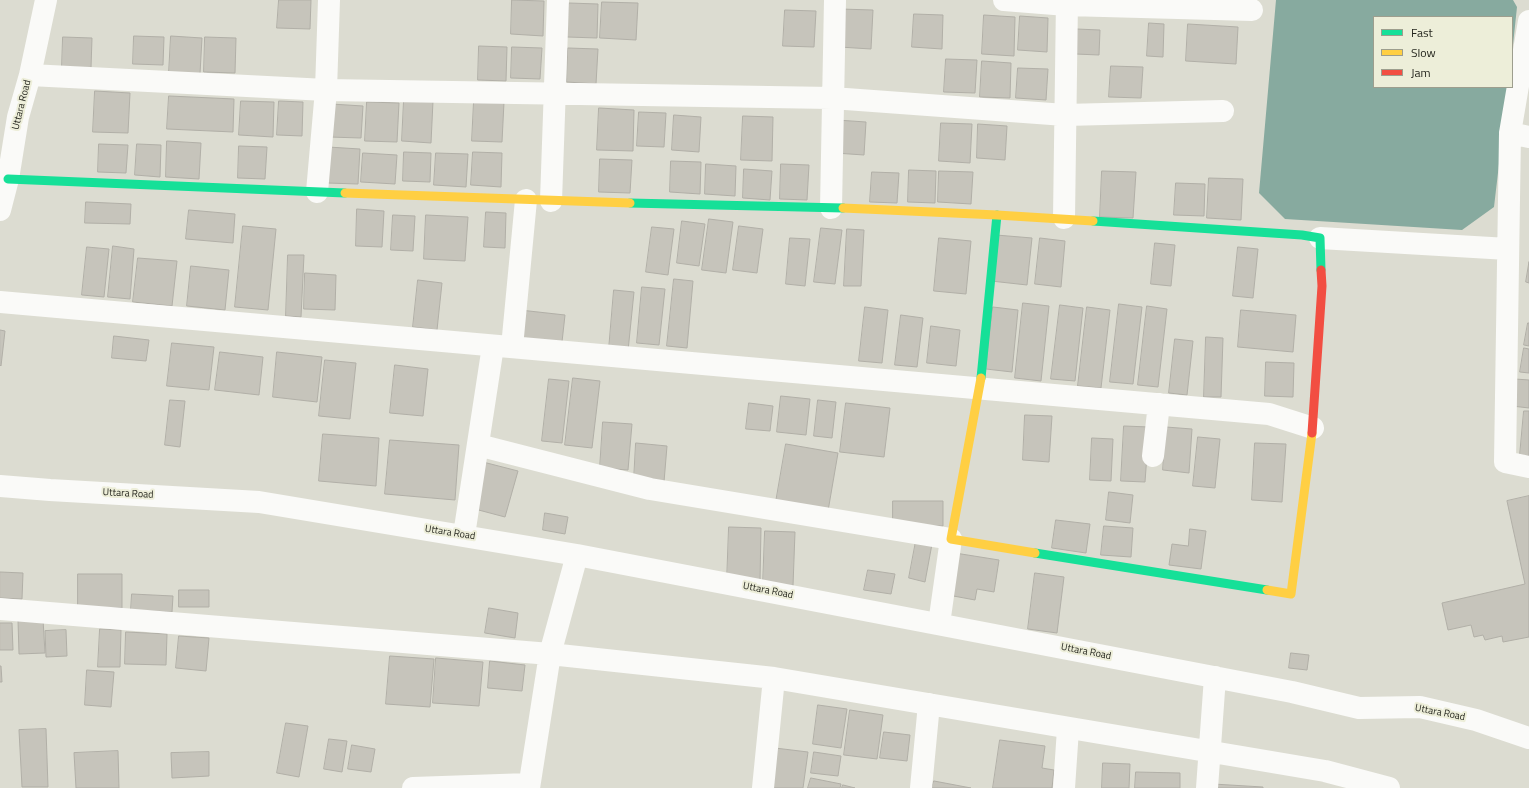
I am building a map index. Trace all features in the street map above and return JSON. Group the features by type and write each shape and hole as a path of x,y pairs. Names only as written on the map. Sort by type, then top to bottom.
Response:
{"street":[{"name":"Uttara Road","path":"0,210 8,179 18,117 30,75 46,0"},
{"path":"318,192 326,90 329,0"},
{"path":"551,201 558,0"},
{"path":"831,208 835,0"},
{"path":"1004,0 1252,10"},
{"path":"1064,218 1067,2"},
{"path":"1529,21 1508,249 1505,462 1529,467"},
{"path":"30,75 326,90 832,98 1065,115 1223,111"},
{"path":"8,179 551,201 831,208 1064,218 1302,235 1320,238 1508,249"},
{"path":"464,535 478,445 503,346 526,200"},
{"path":"939,624 951,539 980,389 997,215"},
{"path":"478,445 650,489 1291,594 1313,428 1322,286 1320,238"},
{"path":"0,302 1270,414 1313,428"},
{"path":"1153,456 1159,404"},
{"name":"Uttara Road","path":"0,486 259,502 464,535 574,564 939,624 1292,692 1359,708 1420,707 1476,720 1529,738"},
{"path":"413,788 529,786 550,654 574,564"},
{"path":"0,609 550,654 774,678 1209,752 1325,780 1389,788"},
{"path":"1207,788 1215,677"},
{"path":"763,788 774,678"},
{"path":"921,788 929,704"},
{"path":"1064,788 1068,729"}],"water":[{"path":"1276,0 1513,0 1517,7 1513,45 1513,16 1373,16 1373,88 1508,88 1494,207 1462,230 1285,219 1259,193"}],"building":[{"path":"279,0 311,0 310,29 277,28"},
{"path":"512,0 544,1 543,36 511,34"},
{"path":"602,2 638,3 636,40 600,38"},
{"path":"569,3 598,4 597,38 567,37"},
{"path":"840,9 873,10 871,49 839,47"},
{"path":"785,10 816,11 814,47 783,46"},
{"path":"914,14 943,15 942,49 912,47"},
{"path":"984,15 1015,17 1014,56 982,54"},
{"path":"1020,16 1048,18 1047,52 1018,50"},
{"path":"1149,23 1164,24 1163,57 1147,56"},
{"path":"1188,24 1238,27 1236,64 1186,61"},
{"path":"1076,29 1100,30 1099,55 1075,54"},
{"path":"134,36 164,37 163,65 133,64"},
{"path":"171,36 202,38 200,74 169,73"},
{"path":"63,37 92,38 91,68 62,67"},
{"path":"205,37 236,38 235,73 204,72"},
{"path":"479,46 507,47 506,81 478,80"},
{"path":"512,47 542,48 540,79 511,78"},
{"path":"568,48 598,49 596,84 567,82"},
{"path":"946,59 977,60 975,93 944,92"},
{"path":"982,61 1011,63 1010,98 980,97"},
{"path":"1111,66 1143,67 1141,98 1109,97"},
{"path":"1018,68 1048,69 1046,100 1016,98"},
{"path":"95,91 130,93 128,133 93,132"},
{"path":"169,96 234,99 233,132 167,129"},
{"path":"404,100 433,101 431,143 402,141"},
{"path":"241,101 274,102 273,137 239,135"},
{"path":"279,101 303,102 302,136 277,135"},
{"path":"474,101 504,102 502,142 472,141"},
{"path":"367,102 399,103 397,142 365,141"},
{"path":"331,104 363,106 361,138 329,137"},
{"path":"599,108 634,110 633,151 597,150"},
{"path":"639,112 666,113 664,147 637,146"},
{"path":"674,115 701,117 699,152 672,150"},
{"path":"743,116 773,117 772,161 741,160"},
{"path":"837,120 866,122 864,155 835,153"},
{"path":"941,123 972,124 970,163 939,161"},
{"path":"978,124 1007,126 1005,160 977,158"},
{"path":"167,141 201,143 199,179 166,177"},
{"path":"99,144 128,145 126,173 98,172"},
{"path":"137,144 161,145 160,177 135,175"},
{"path":"239,146 267,147 265,179 238,178"},
{"path":"328,147 360,149 358,184 327,183"},
{"path":"404,152 431,153 430,182 403,181"},
{"path":"473,152 502,153 501,187 471,185"},
{"path":"363,153 397,155 395,184 361,182"},
{"path":"436,153 468,154 466,187 434,185"},
{"path":"600,159 632,160 630,193 599,192"},
{"path":"671,161 701,162 700,194 670,192"},
{"path":"706,164 736,166 735,196 705,194"},
{"path":"781,164 809,165 807,200 780,199"},
{"path":"744,169 772,171 770,200 743,198"},
{"path":"909,170 936,171 935,203 908,202"},
{"path":"939,171 973,172 971,204 938,202"},
{"path":"1102,171 1136,172 1133,218 1100,217"},
{"path":"872,172 899,173 897,203 870,202"},
{"path":"1209,178 1243,179 1241,220 1207,218"},
{"path":"1176,183 1205,184 1204,216 1174,215"},
{"path":"86,202 131,204 130,224 85,223"},
{"path":"357,209 384,211 382,247 356,246"},
{"path":"189,210 235,214 233,243 186,239"},
{"path":"486,212 506,213 505,248 484,247"},
{"path":"393,215 415,216 413,251 391,250"},
{"path":"426,215 468,217 465,261 424,259"},
{"path":"709,219 733,222 726,273 702,270"},
{"path":"682,221 705,224 699,266 677,263"},
{"path":"243,226 276,229 268,310 235,307"},
{"path":"739,226 763,229 757,273 733,270"},
{"path":"652,227 674,229 668,275 646,272"},
{"path":"821,228 842,230 835,284 814,282"},
{"path":"847,229 864,230 861,286 844,286"},
{"path":"996,235 1032,238 1027,285 991,281"},
{"path":"790,238 810,239 805,286 786,284"},
{"path":"939,238 971,241 966,294 934,291"},
{"path":"1040,238 1065,241 1061,287 1035,284"},
{"path":"1155,243 1175,245 1171,286 1151,284"},
{"path":"113,246 134,249 130,299 108,297"},
{"path":"87,247 109,249 104,297 82,295"},
{"path":"1238,247 1258,249 1253,298 1233,296"},
{"path":"288,255 304,255 301,317 286,316"},
{"path":"138,258 177,261 172,306 133,302"},
{"path":"1529,262 1529,283 1526,282"},
{"path":"191,266 229,270 225,310 187,306"},
{"path":"305,273 336,275 335,310 304,309"},
{"path":"674,279 693,281 687,348 667,346"},
{"path":"418,280 442,283 437,330 413,327"},
{"path":"642,287 665,289 659,345 637,343"},
{"path":"614,290 634,292 628,351 609,349"},
{"path":"1023,303 1049,306 1041,381 1015,378"},
{"path":"1119,304 1142,307 1133,384 1110,382"},
{"path":"1060,305 1083,308 1075,381 1051,379"},
{"path":"1147,306 1167,309 1158,387 1138,385"},
{"path":"865,307 888,310 882,363 859,361"},
{"path":"993,307 1018,310 1012,372 986,369"},
{"path":"1087,307 1110,310 1101,388 1078,386"},
{"path":"520,310 565,315 562,342 518,338"},
{"path":"1241,310 1296,315 1293,352 1238,347"},
{"path":"901,315 923,318 917,367 895,365"},
{"path":"1529,323 1529,346 1524,345"},
{"path":"931,326 960,330 956,366 927,363"},
{"path":"0,330 5,331 1,366 0,365"},
{"path":"114,336 149,340 146,361 112,358"},
{"path":"1206,337 1223,338 1221,397 1204,397"},
{"path":"1175,339 1193,341 1187,395 1169,393"},
{"path":"172,343 214,347 209,390 167,386"},
{"path":"1524,348 1529,349 1529,373 1520,372"},
{"path":"220,352 263,357 259,395 215,390"},
{"path":"277,352 322,357 317,402 273,397"},
{"path":"325,360 356,363 350,419 319,416"},
{"path":"1266,362 1294,363 1293,397 1265,396"},
{"path":"395,365 428,369 423,416 390,413"},
{"path":"573,378 600,381 592,448 565,445"},
{"path":"549,379 569,381 562,443 542,441"},
{"path":"1515,379 1529,380 1529,408 1512,406"},
{"path":"781,396 810,399 806,435 777,432"},
{"path":"170,400 185,401 180,447 165,445"},
{"path":"818,400 836,402 832,438 814,436"},
{"path":"749,403 773,406 770,431 746,429"},
{"path":"846,403 890,408 884,457 840,452"},
{"path":"1524,411 1529,411 1529,456 1520,455"},
{"path":"1025,415 1052,416 1049,462 1023,460"},
{"path":"603,422 632,424 628,470 600,468"},
{"path":"1124,426 1149,427 1145,482 1121,481"},
{"path":"1166,427 1192,429 1189,473 1163,470"},
{"path":"323,434 379,438 376,486 319,481"},
{"path":"1198,437 1220,439 1215,488 1193,486"},
{"path":"1092,438 1113,439 1111,481 1090,480"},
{"path":"390,440 459,445 455,500 385,494"},
{"path":"636,443 667,446 664,482 634,480"},
{"path":"1255,443 1286,444 1282,502 1252,500"},
{"path":"786,444 838,453 828,511 776,502"},
{"path":"483,462 518,471 505,517 471,508"},
{"path":"1109,492 1133,495 1130,523 1106,520"},
{"path":"1529,496 1529,637 1503,642 1502,636 1485,640 1483,635 1474,637 1471,625 1448,630 1442,603 1525,584 1507,501"},
{"path":"893,501 943,501 943,526 893,526"},
{"path":"545,513 568,517 565,534 543,530"},
{"path":"1056,520 1090,524 1086,553 1052,548"},
{"path":"1104,526 1133,528 1131,557 1101,555"},
{"path":"729,527 761,528 760,582 727,581"},
{"path":"1190,529 1206,531 1201,569 1169,565 1172,544 1188,546"},
{"path":"765,531 795,532 793,586 763,585"},
{"path":"916,541 932,544 925,582 909,578"},
{"path":"955,553 999,560 994,592 977,589 975,600 948,595"},
{"path":"868,570 895,574 891,594 864,590"},
{"path":"0,572 23,573 22,599 0,598"},
{"path":"1035,573 1064,577 1057,633 1028,629"},
{"path":"78,574 122,574 122,608 78,608"},
{"path":"179,590 209,590 209,607 179,607"},
{"path":"132,594 173,596 172,612 131,610"},
{"path":"489,608 518,613 515,638 485,633"},
{"path":"43,619 45,653 19,654 18,620"},
{"path":"0,623 12,623 13,650 0,650"},
{"path":"100,629 121,630 120,667 98,667"},
{"path":"66,630 67,656 46,657 45,631"},
{"path":"126,632 167,634 166,665 125,664"},
{"path":"179,636 209,638 206,671 176,668"},
{"path":"1291,653 1309,655 1307,670 1289,668"},
{"path":"390,656 434,659 430,707 386,704"},
{"path":"436,658 483,662 479,706 433,703"},
{"path":"490,661 525,665 522,691 488,688"},
{"path":"1,666 2,682 0,682"},
{"path":"87,670 114,672 111,707 85,705"},
{"path":"818,705 847,709 841,748 813,744"},
{"path":"850,710 883,715 877,759 844,755"},
{"path":"286,723 308,726 299,777 277,773"},
{"path":"46,729 48,787 22,787 19,730"},
{"path":"884,732 910,735 907,761 880,758"},
{"path":"329,739 347,741 342,772 324,769"},
{"path":"1000,740 1045,746 1042,768 1054,770 1052,788 993,788"},
{"path":"352,745 375,749 371,772 348,769"},
{"path":"775,748 808,752 803,788 774,788"},
{"path":"118,751 119,788 76,788 74,753"},
{"path":"209,752 209,776 172,778 171,753"},
{"path":"814,752 841,756 838,776 811,773"},
{"path":"1103,763 1130,764 1129,788 1102,788"},
{"path":"1136,772 1180,773 1180,788 1135,788"},
{"path":"811,778 841,784 840,788 808,788"},
{"path":"934,781 971,788 932,788"},
{"path":"1213,784 1263,787 1263,788 1212,788"},
{"path":"843,785 855,788 842,788"}],"traffic: fast":[{"path":"8,179 345,193"},
{"path":"630,203 843,208"},
{"path":"981,378 997,215"},
{"path":"1093,221 1302,235 1320,238 1321,270"},
{"path":"1035,553 1267,590"}],"traffic: slow":[{"path":"345,193 630,203"},
{"path":"843,208 1093,221"},
{"path":"981,378 951,539 1035,553"},
{"path":"1267,590 1291,594 1312,433"}],"traffic: jam":[{"path":"1312,433 1322,286 1321,270"}]}
